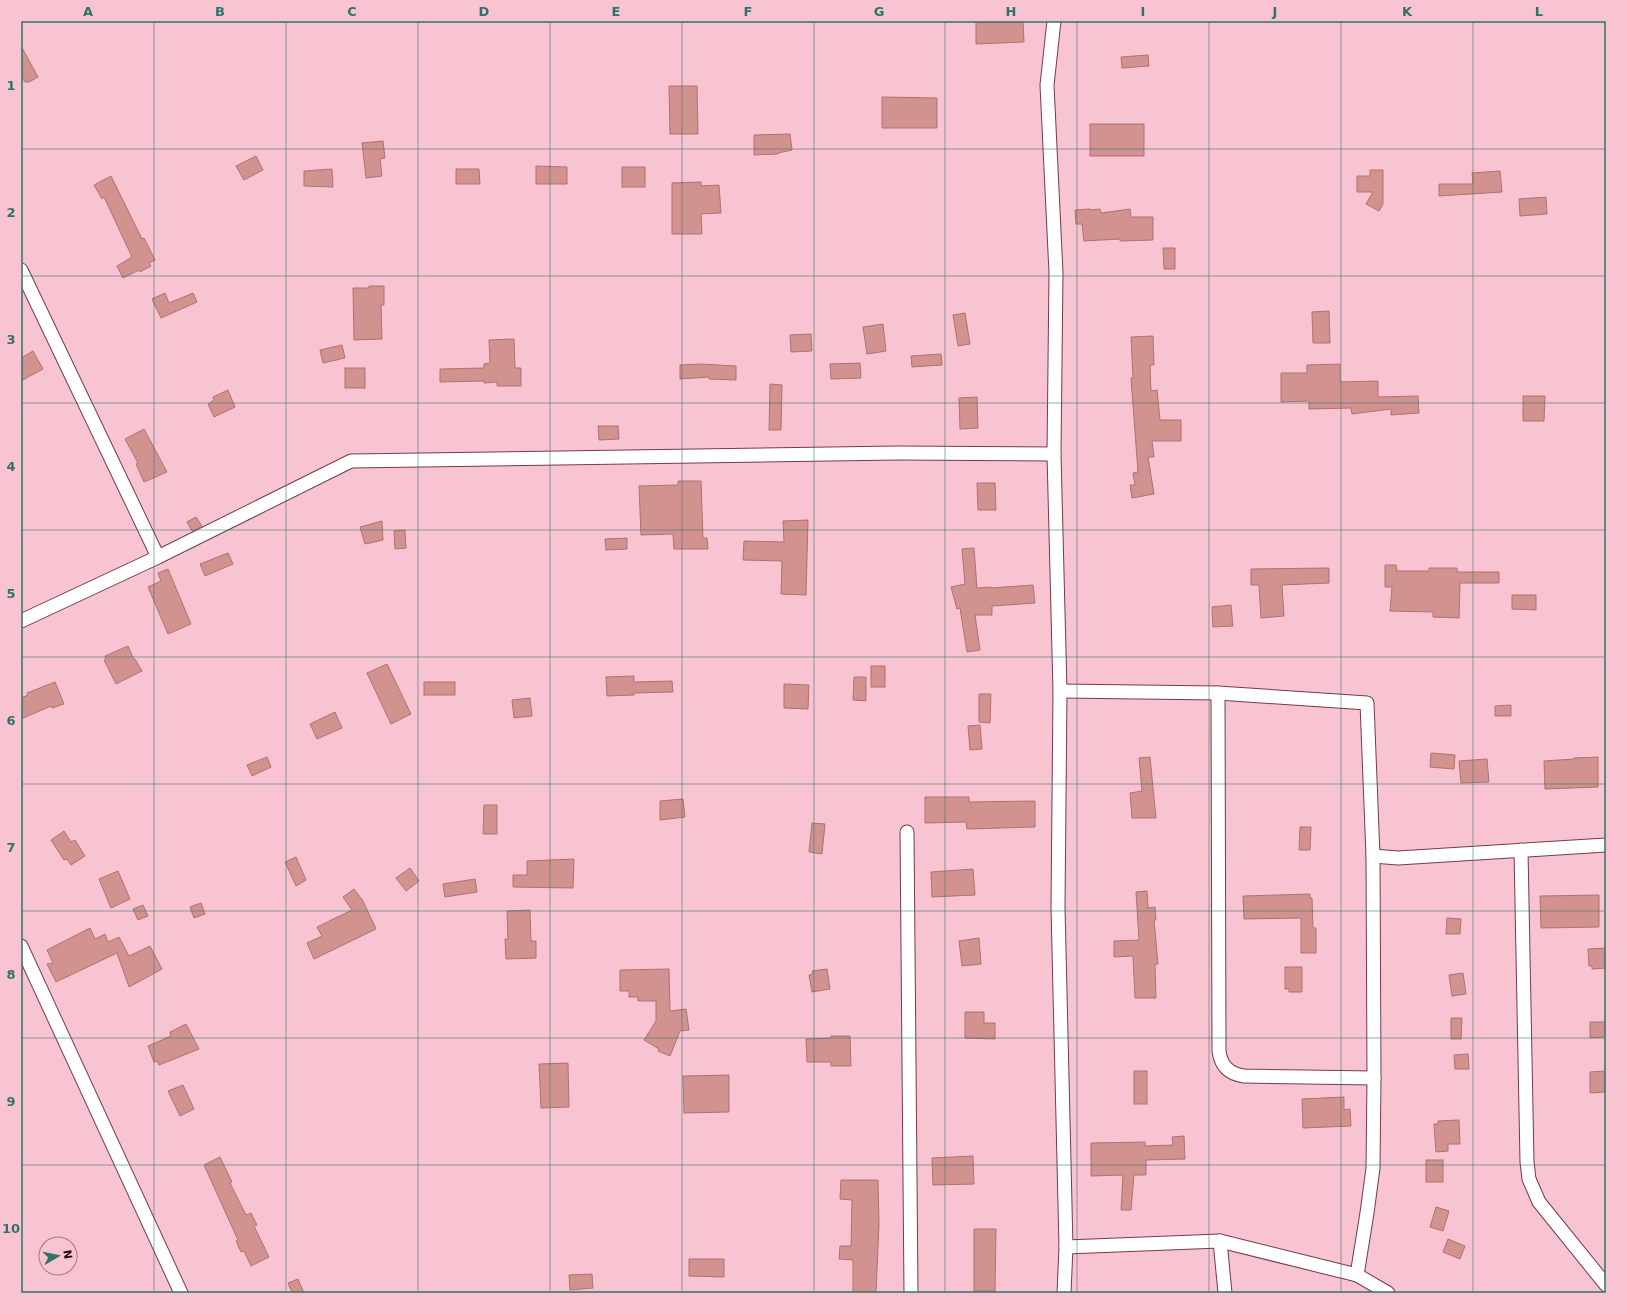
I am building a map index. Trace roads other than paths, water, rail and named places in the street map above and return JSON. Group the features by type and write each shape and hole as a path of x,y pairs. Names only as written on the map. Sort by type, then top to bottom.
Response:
{"street":[{"path":"1054,21 1047,85 1056,273 1054,454 1060,691 1058,907 1066,1247 1064,1293"},
{"path":"21,270 158,558"},
{"path":"21,621 158,558 351,461 898,453 1054,454"},
{"path":"1060,691 1218,693 1367,703 1373,856 1373,1168 1357,1275"},
{"path":"1218,693 1220,1059 1229,1072 1244,1076 1374,1078"},
{"path":"907,832 911,1293"},
{"path":"1373,856 1398,858 1606,845"},
{"path":"1521,850 1527,1162 1529,1179 1539,1202 1606,1285"},
{"path":"21,946 181,1293"},
{"path":"1066,1247 1220,1241 1357,1275 1388,1293"},
{"path":"1220,1241 1225,1293"}]}
